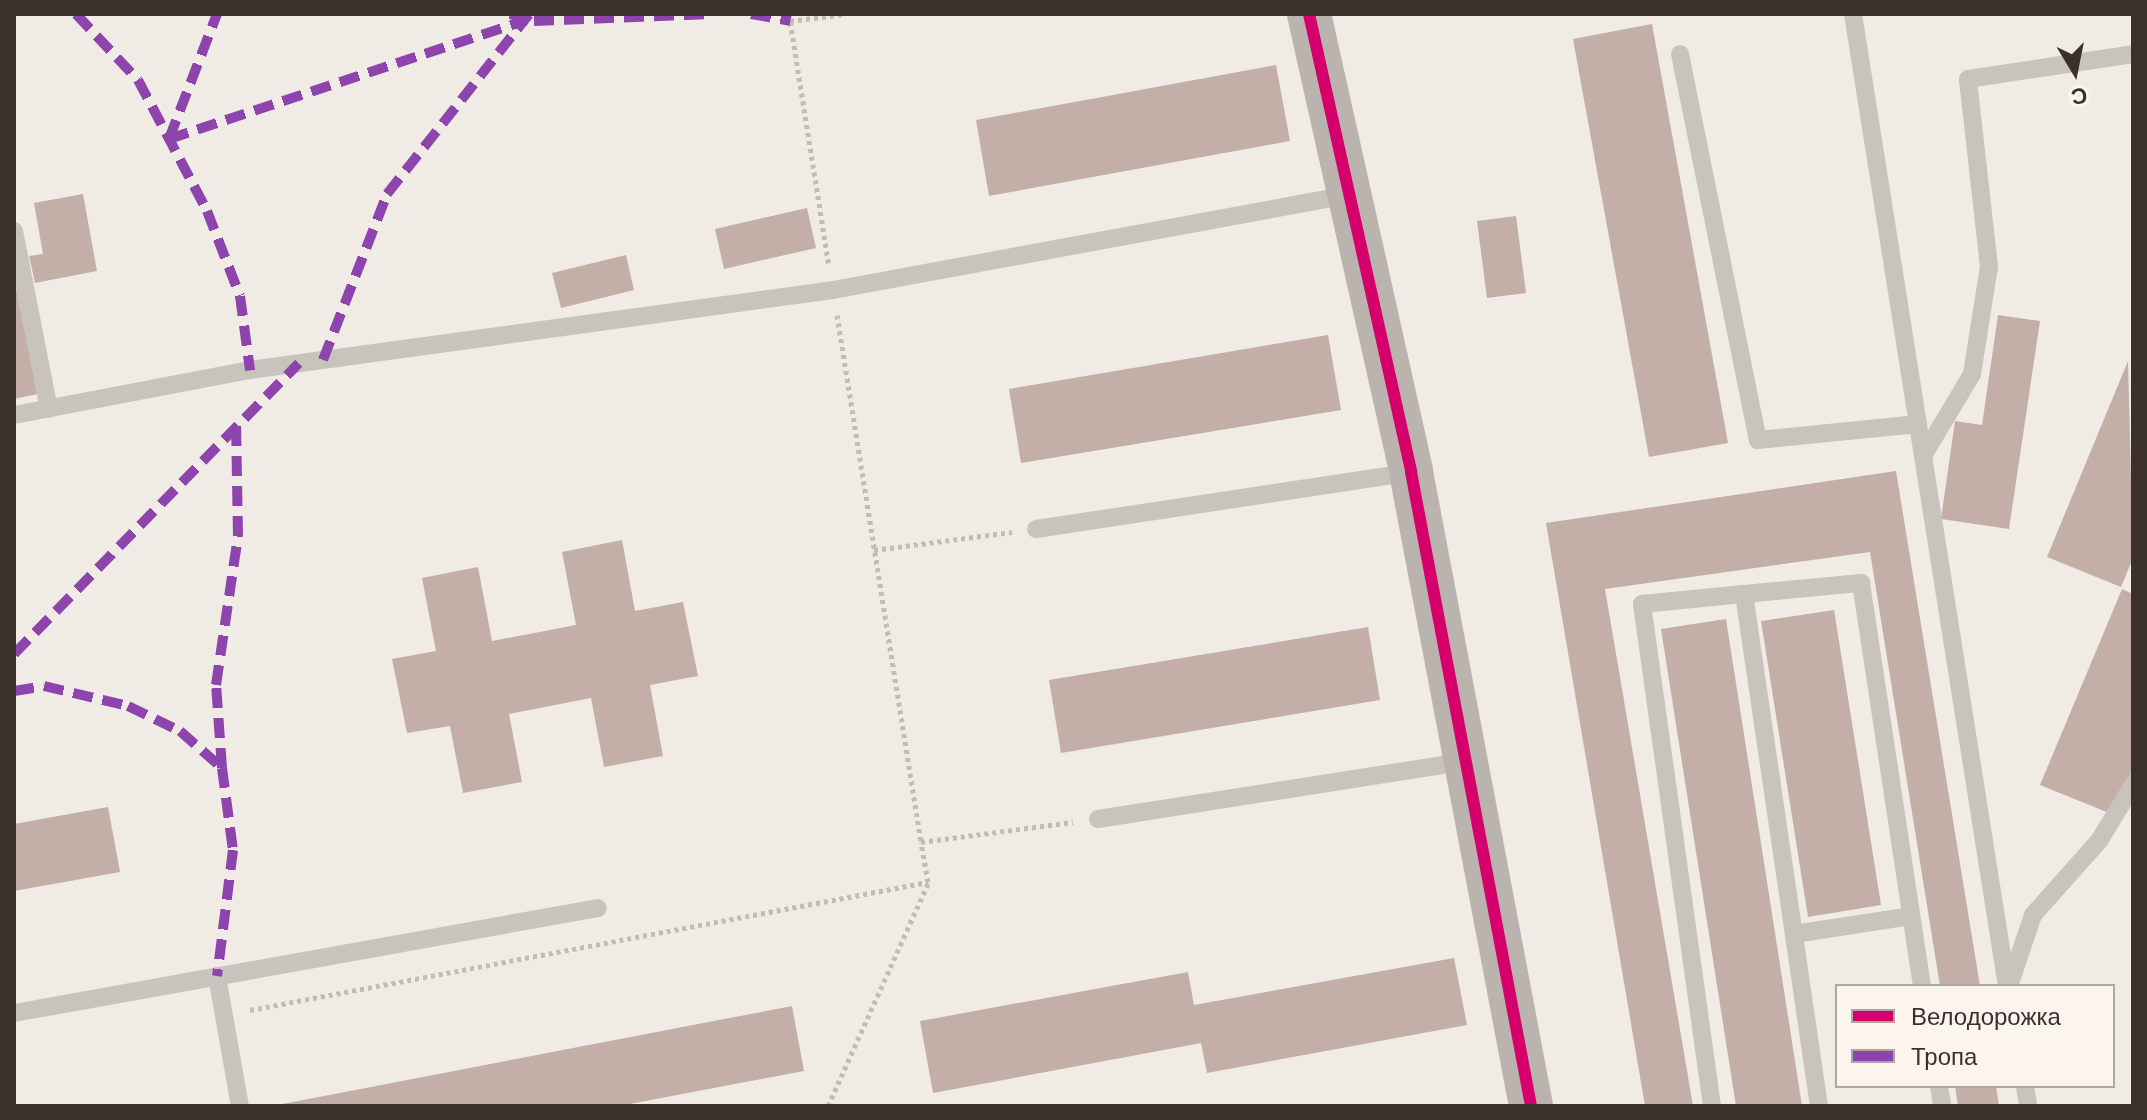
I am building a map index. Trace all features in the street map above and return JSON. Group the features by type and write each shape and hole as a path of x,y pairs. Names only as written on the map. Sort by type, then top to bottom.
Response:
{"street":[{"path":"1309,14 1411,472 1467,761 1525,1105"}],"lane":[{"path":"1853,14 2008,984"},
{"path":"1680,54 1758,440 1918,424"},
{"path":"1923,456 1972,374 1989,267 1968,79 2133,54"},
{"path":"14,415 250,370 833,290 1348,195"},
{"path":"14,231 49,409"},
{"path":"1036,529 1411,472"},
{"path":"1712,1106 1642,604 1861,583 1922,984"},
{"path":"1744,594 1819,1106"},
{"path":"1098,819 1467,761"},
{"path":"2009,984 2033,915 2099,841 2133,785"},
{"path":"14,1013 598,908"},
{"path":"1794,934 1911,916"},
{"path":"217,976 240,1106"}],"path":[{"path":"828,1106 837,1096 889,960 928,882 789,18 846,14"},
{"path":"874,550 1036,529"},
{"path":"921,842 1098,819"},
{"path":"223,1016 928,882"},
{"path":"837,1096 839,1106"}],"building":[{"path":"1652,24 1728,443 1649,457 1573,39"},
{"path":"1276,65 1290,141 989,196 976,120"},
{"path":"83,194 97,271 35,283 29,256 43,254 34,203"},
{"path":"807,208 816,248 724,269 715,229"},
{"path":"1516,216 1526,293 1487,298 1477,221"},
{"path":"626,255 634,290 561,308 552,273"},
{"path":"14,278 38,394 14,399"},
{"path":"1998,315 2040,321 2009,529 1941,519 1955,421 1982,425"},
{"path":"1328,335 1341,410 1021,463 1009,389"},
{"path":"2128,361 2133,558 2121,587 2047,557"},
{"path":"1896,471 1980,984 1940,984 1870,552 1605,589 1693,1106 1645,1106 1546,523"},
{"path":"622,540 635,611 683,602 698,676 650,685 663,756 604,767 591,698 509,714 522,782 463,793 450,726 407,733 392,659 436,651 422,578 478,567 492,641 576,625 562,552"},
{"path":"2122,589 2133,594 2133,769 2114,815 2040,785"},
{"path":"1834,610 1881,905 1808,917 1761,621"},
{"path":"1726,619 1802,1106 1736,1106 1661,629"},
{"path":"1368,627 1380,700 1061,753 1049,680"},
{"path":"108,807 120,872 14,891 14,824"},
{"path":"1454,958 1467,1025 1207,1073 1201,1043 933,1093 920,1021 1188,972 1194,1005"},
{"path":"792,1006 804,1071 619,1106 272,1106"},
{"path":"1955,1088 1996,1088 1999,1106 1958,1106"}],"marked path":[{"path":"76,14 138,80 207,211 240,296 250,370"},
{"path":"169,139 217,14"},
{"path":"510,14 534,21 705,14"},
{"path":"323,360 387,194 529,14"},
{"path":"751,14 790,21"},
{"path":"169,139 526,20"},
{"path":"14,654 299,363"},
{"path":"222,768 216,685 238,536 236,422"},
{"path":"14,691 44,686 128,706 180,731 222,768 233,850 217,976"}],"cycle path":[{"path":"1309,14 1411,472 1531,1106"}]}
